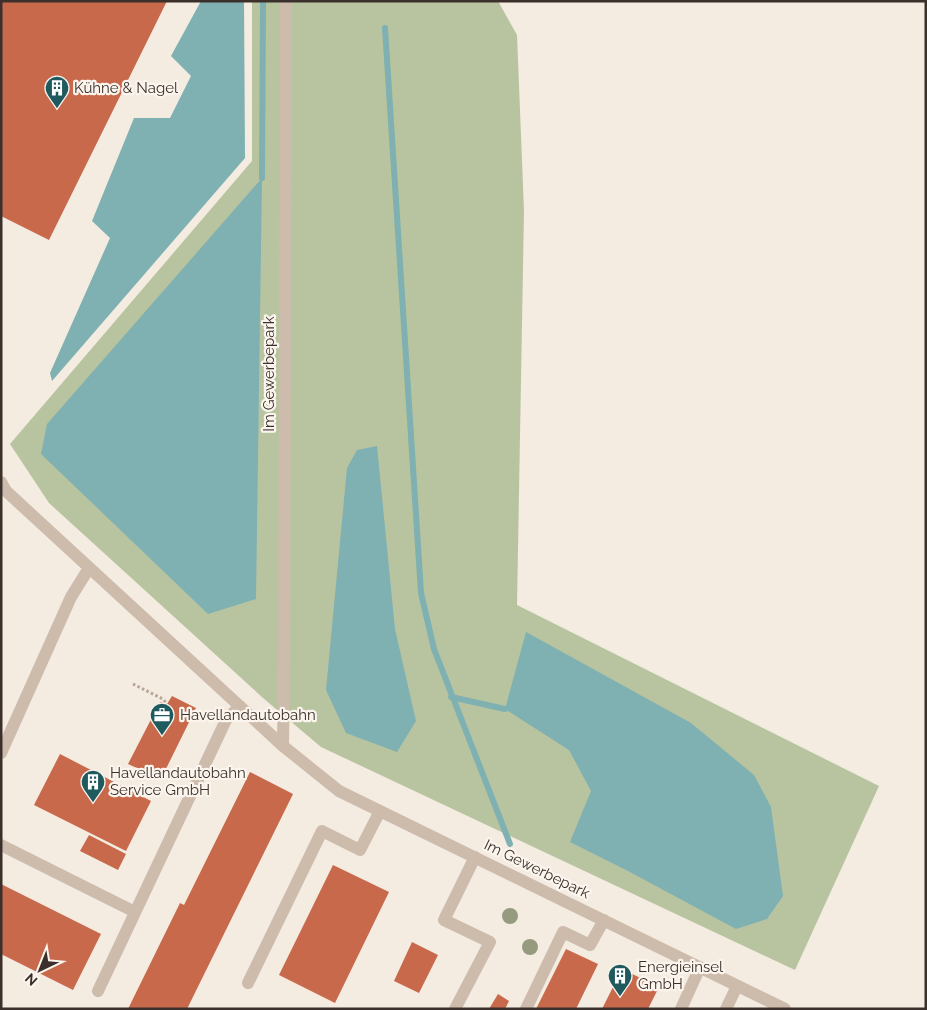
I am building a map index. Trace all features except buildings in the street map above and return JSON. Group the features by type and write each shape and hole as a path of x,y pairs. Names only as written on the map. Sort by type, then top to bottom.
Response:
{"street":[{"name":"Im Gewerbepark","path":"282,746 284,654 286,1"},
{"name":"Im Gewerbepark","path":"1,482 6,490 89,568 282,746 339,791 785,1009"},
{"path":"1,753 71,597 89,568"},
{"path":"98,991 226,720 240,706"},
{"path":"248,983 322,831 360,850 380,811"},
{"path":"1,845 135,912"},
{"path":"455,1009 490,942 444,920 475,857"},
{"path":"526,1009 563,932 590,945 604,920"},
{"path":"681,1009 700,967"},
{"path":"726,1009 737,986"}],"path":[{"path":"133,684 163,699 166,704"}],"green space":[{"path":"252,1 498,1 517,35 524,211 517,605 879,786 795,970 321,747 263,698 49,503 10,444 252,161"}],"water":[{"path":"201,1 244,1 245,158 52,381 50,373 110,238 92,221 134,118 170,118 191,76 171,56"},
{"path":"262,178 256,599 208,614 41,454 47,424"},
{"path":"377,446 395,629 416,721 397,752 346,733 326,690 347,468 357,450"},
{"path":"526,632 691,723 754,775 771,807 783,896 767,919 736,929 570,842 591,791 569,750 505,709"}],"waterway":[{"path":"262,178 263,1"},
{"path":"385,28 421,593 434,649 510,844"},
{"path":"451,697 505,709"}],"place":[{"name":"Kühne & Nagel","path":"57,109"},
{"name":"Havellandautobahn","path":"162,736"},
{"name":"Havellandautobahn Service GmbH","path":"93,803"},
{"name":"Energieinsel GmbH","path":"620,997"}]}
